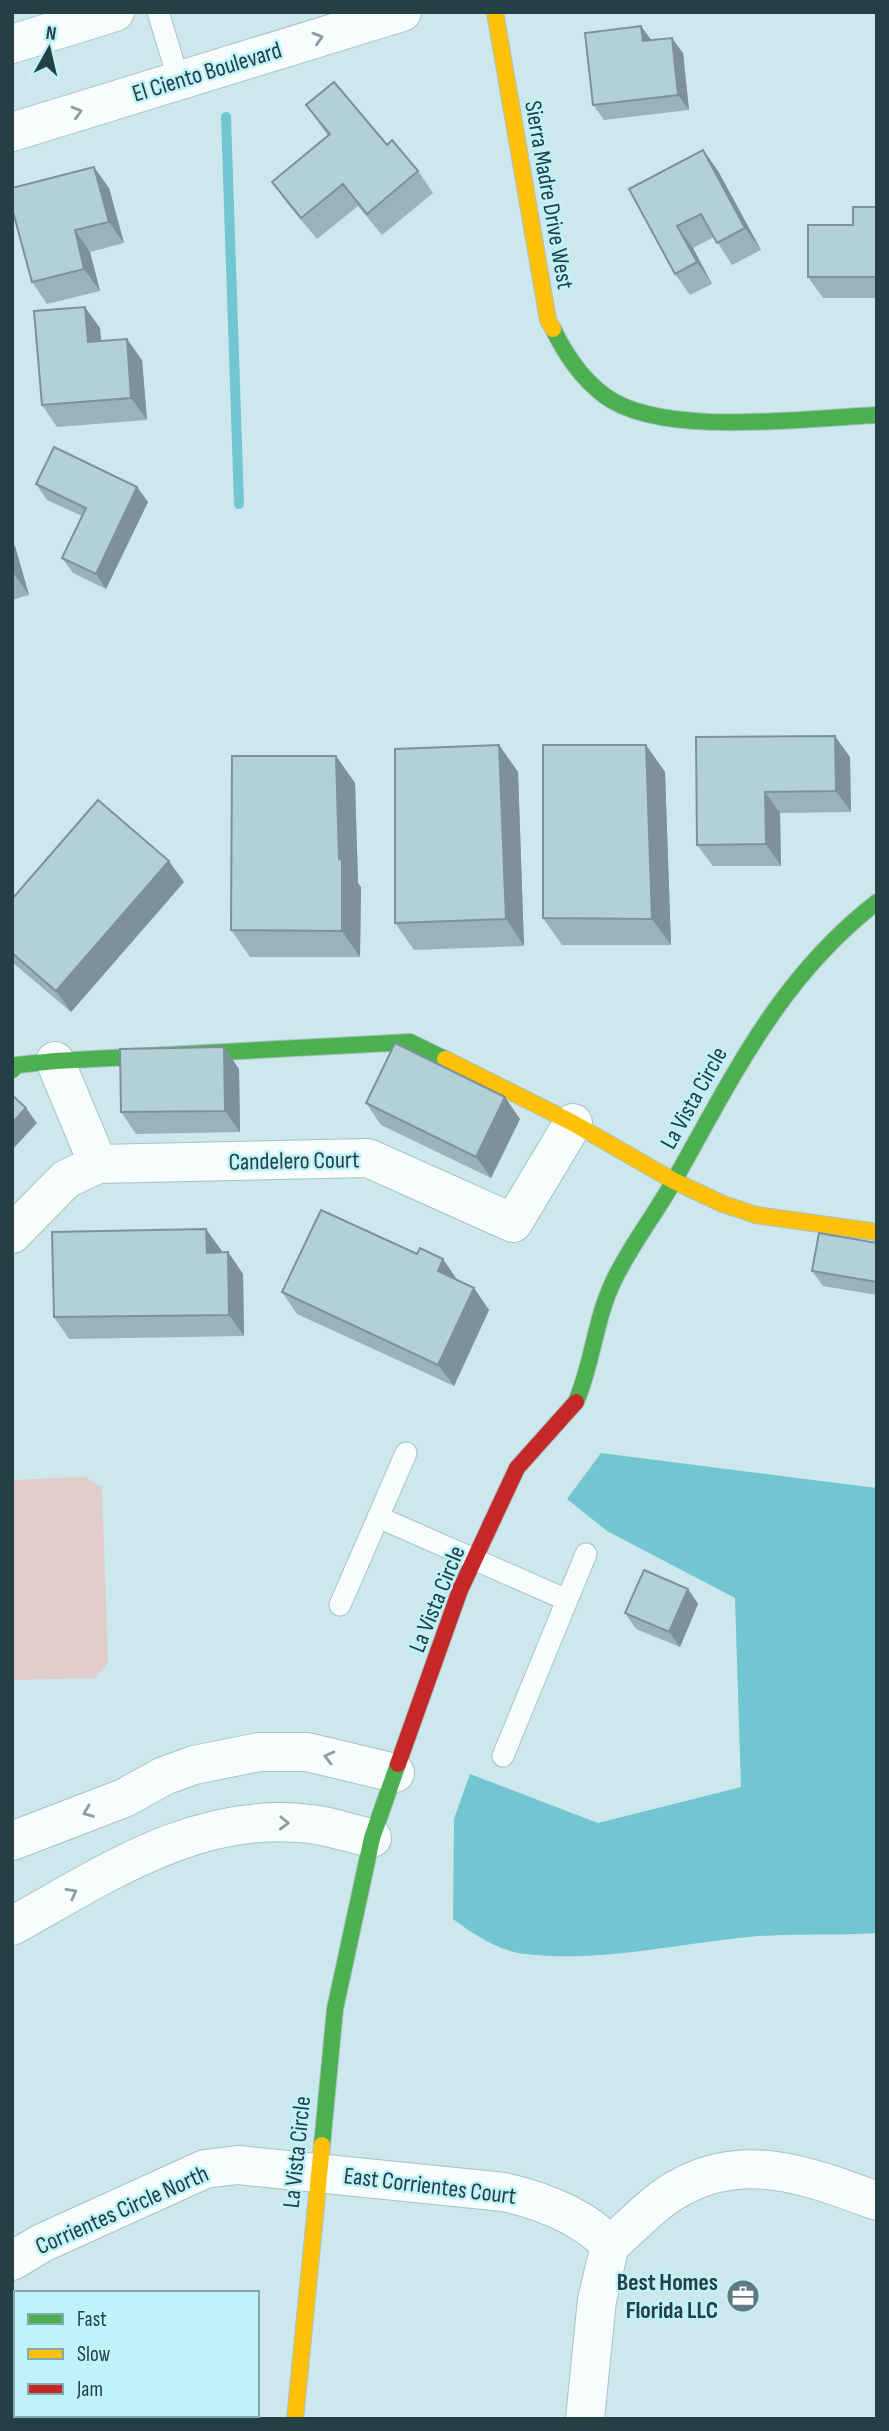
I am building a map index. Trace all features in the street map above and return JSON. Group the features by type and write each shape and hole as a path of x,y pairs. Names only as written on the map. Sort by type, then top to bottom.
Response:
{"street":[{"path":"12,44 115,12"},
{"name":"El Ciento Boulevard","path":"12,132 402,12"},
{"name":"Sierra Madre Drive West","path":"495,12 548,320 561,351 581,376 608,399 646,416 688,423 877,415"},
{"name":"La Vista Circle","path":"295,2419 335,2009 372,1838 460,1590 477,1560 517,1468 575,1405 587,1376 596,1328 614,1280 674,1181 745,1051 806,967 855,919 877,902"},
{"path":"12,1070 17,1065 55,1061 410,1042 573,1123 674,1181 723,1204 756,1215 877,1232"},
{"path":"55,1061 98,1164"},
{"name":"Candelero Court","path":"12,1234 66,1180 98,1164 368,1158 513,1223 573,1123"},
{"path":"12,1842 124,1797 164,1776 194,1765 259,1752 307,1752 395,1773"},
{"path":"124,1797 148,1850"},
{"path":"12,1926 148,1850 206,1832 266,1822 310,1824 372,1838"},
{"name":"Corrientes Circle North","path":"12,2261 42,2243 205,2169 238,2165 318,2173"},
{"path":"584,2419 597,2300 610,2245 679,2188 718,2172 767,2169 802,2174 877,2201"},
{"name":"East Corrientes Court","path":"318,2173 527,2197 570,2215 597,2232 610,2245"}],"lane":[{"path":"158,12 179,81"},
{"path":"340,1605 406,1453"},
{"path":"378,1517 567,1600"},
{"path":"503,1756 586,1554"}],"shaded area":[{"path":"86,1477 102,1488 108,1663 95,1678 12,1680 12,1480"}],"water":[{"path":"601,1453 877,1488 877,1933 764,1936 637,1952 553,1956 525,1954 496,1946 453,1919 454,1819 470,1774 598,1823 741,1787 735,1598 607,1531 567,1499"}],"building":[{"path":"641,26 643,41 672,38 678,95 593,105 585,33"},
{"path":"334,82 387,145 392,140 418,171 367,214 343,184 301,218 272,182 330,134 306,105"},
{"path":"703,150 745,228 717,243 701,214 677,226 697,262 675,274 629,189"},
{"path":"94,167 109,222 75,230 84,269 32,282 12,208 12,188"},
{"path":"853,207 877,207 877,294 876,277 808,277 808,225 853,225"},
{"path":"85,307 88,342 127,339 131,398 42,405 34,311"},
{"path":"54,447 137,487 96,574 62,558 86,508 36,484"},
{"path":"835,736 836,791 765,792 766,844 697,845 696,737"},
{"path":"499,745 506,919 395,923 395,749"},
{"path":"543,745 646,745 652,919 543,918"},
{"path":"232,756 336,756 339,859 342,860 342,931 231,930"},
{"path":"98,800 169,861 56,991 12,953 12,899"},
{"path":"395,1043 505,1097 476,1157 366,1103"},
{"path":"224,1047 225,1111 121,1112 120,1049"},
{"path":"12,1095 26,1108 12,1123"},
{"path":"321,1210 417,1254 420,1248 443,1259 438,1271 474,1288 438,1365 282,1292"},
{"path":"206,1229 207,1253 228,1252 229,1315 54,1317 52,1232"},
{"path":"819,1233 877,1243 877,1282 812,1271"},
{"path":"644,1570 688,1589 669,1632 625,1613"}],"waterway":[{"path":"226,117 239,504"}],"traffic: fast":[{"path":"553,329 581,374 605,396 630,409 662,417 736,422 877,415"},
{"path":"576,1402 602,1310 614,1280 668,1192 739,1066 761,1030 812,963 843,931 877,902"},
{"path":"12,1070 17,1065 55,1061 410,1042 445,1059"},
{"path":"322,2145 335,2009 372,1838 398,1764"}],"traffic: slow":[{"path":"495,12 548,320 553,329"},
{"path":"445,1059 573,1123 674,1181 723,1204 756,1215 877,1232"},
{"path":"295,2419 322,2145"}],"traffic: jam":[{"path":"398,1764 460,1590 517,1468 576,1402"}],"place":[{"name":"Best Homes Florida LLC","path":"743,2296"}]}
